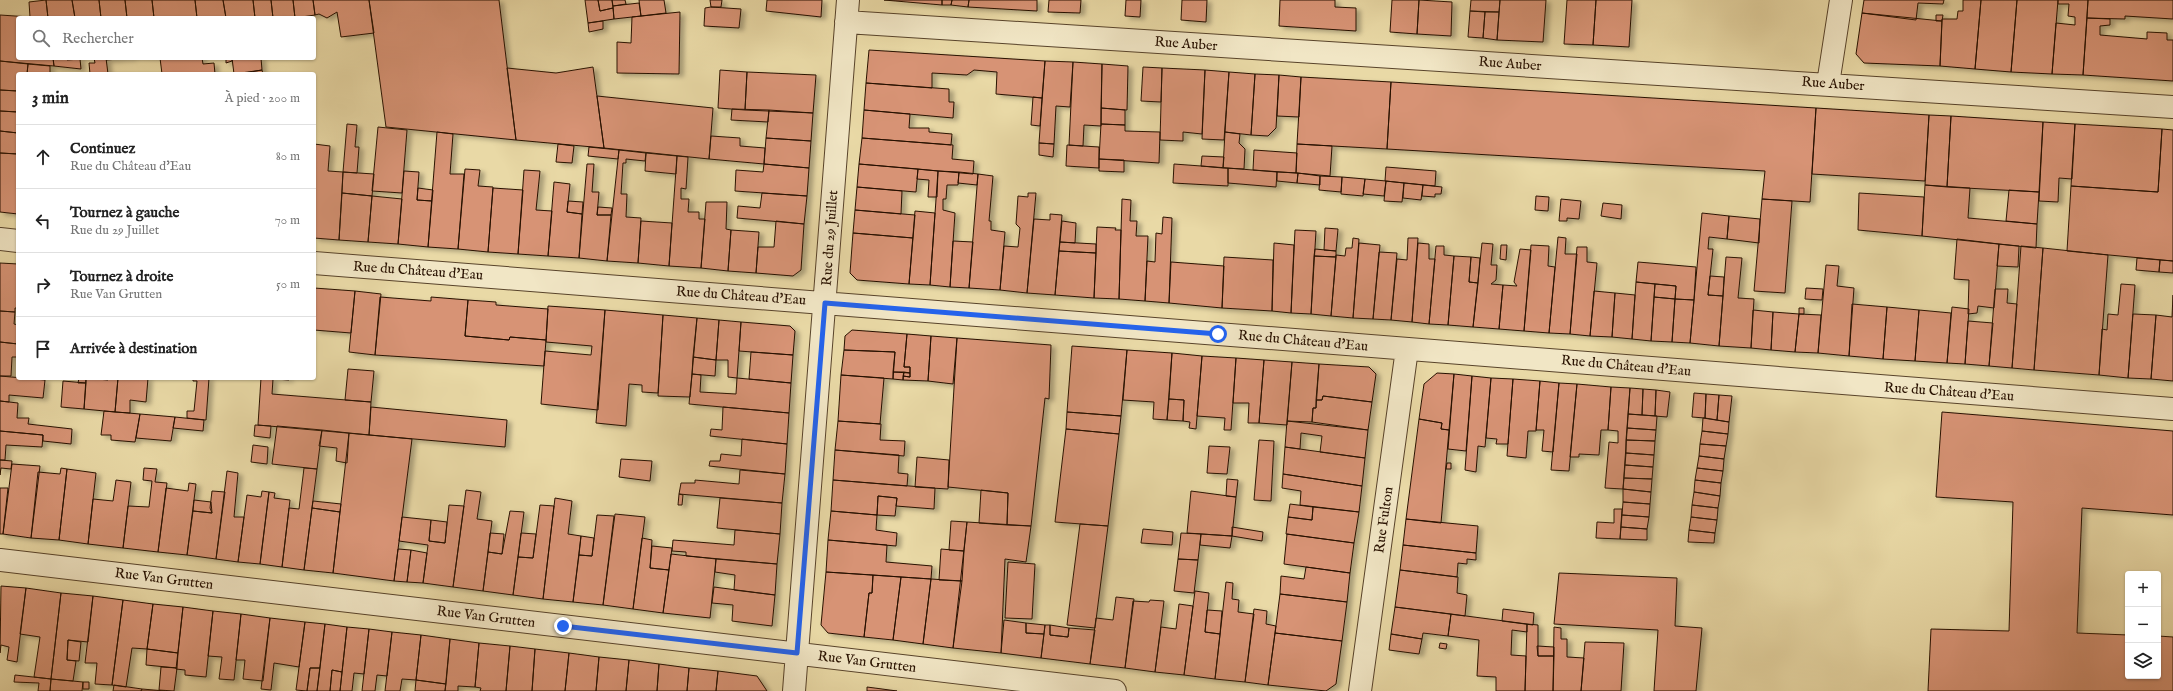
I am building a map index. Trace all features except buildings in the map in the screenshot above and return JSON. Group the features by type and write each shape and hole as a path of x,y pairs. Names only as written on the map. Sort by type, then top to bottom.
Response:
{"street":[{"name":"Rue du 29 Juillet","path":"794,691 848,0"},
{"path":"1828,84 1841,0"},
{"name":"Rue Auber","path":"846,22 1828,84 2173,108"},
{"path":"0,240 16,241"},
{"name":"Rue du Château d'Eau","path":"316,264 2173,409"},
{"name":"Rue Fulton","path":"1360,691 1407,349"},
{"name":"Rue Van Grutten","path":"0,560 1115,691"}],"route":[{"path":"563,626 797,653 825,303 1218,334"}]}
